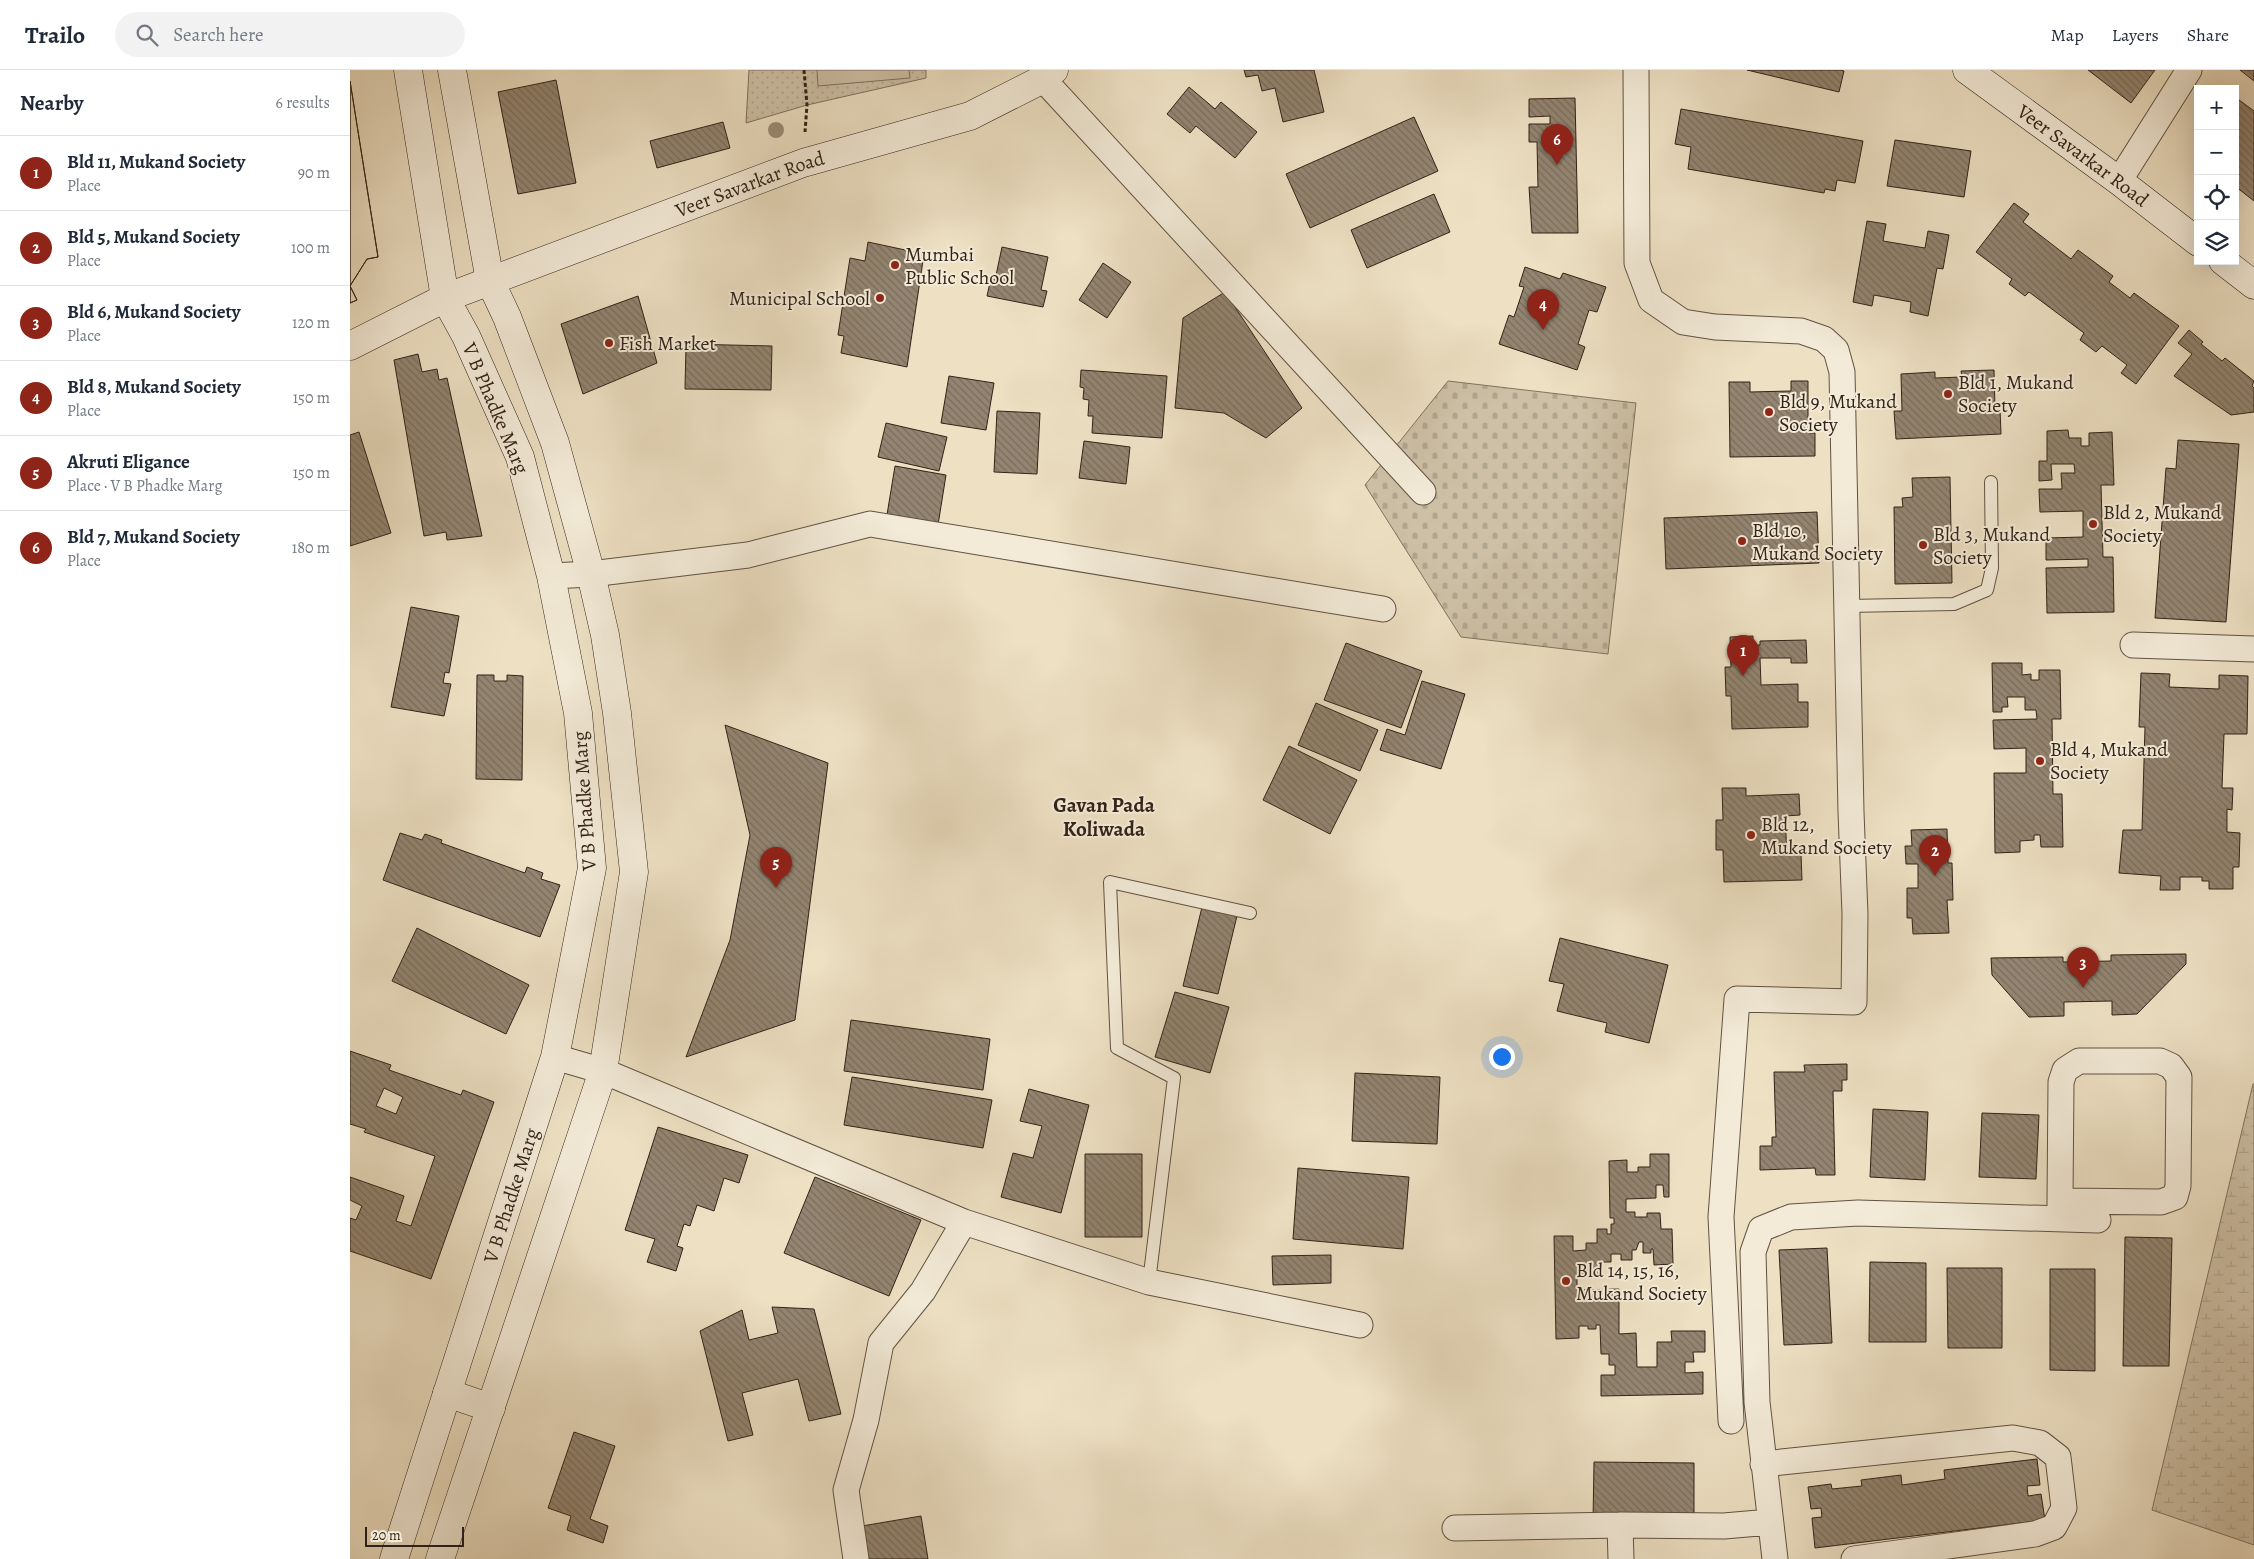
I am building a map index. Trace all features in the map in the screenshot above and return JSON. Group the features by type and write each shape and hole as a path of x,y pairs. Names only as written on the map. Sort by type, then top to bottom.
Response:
{"main road":[{"name":"V B Phadke Marg","path":"394,1559 555,1056 592,868 578,713 551,576 520,457 466,336 445,298 408,70"},
{"name":"V B Phadke Marg","path":"440,1559 603,1071 634,872 617,712 605,635 591,574 555,443 507,317 490,281 452,70"},
{"name":"Veer Savarkar Road","path":"1967,70 2119,181 2194,239"},
{"name":"Veer Savarkar Road","path":"350,346 445,298 803,163 970,116 1048,75"},
{"path":"2228,265 2254,285"},
{"path":"565,642 605,635"},
{"path":"448,1393 490,1408"}],"street":[{"path":"1636,70 1637,263 1651,300 1683,322 1714,327 1801,331 1824,339 1836,350 1842,372 1855,914 1854,1002 1737,999 1721,1217 1731,1421"},
{"path":"2119,181 2189,70"},
{"path":"1048,75 1423,492"},
{"path":"551,576 591,574 748,555 870,524 1384,609"},
{"path":"2133,645 2254,649"},
{"path":"555,1056 603,1071 964,1222 1150,1282 1360,1325"},
{"path":"1774,1559 1757,1402 1753,1252 1761,1228 1791,1216 1858,1213 2060,1210 2161,1202 2175,1197 2178,1186 2179,1077 2171,1066 2160,1062 2079,1062 2065,1070 2061,1082 2060,1210"},
{"path":"2060,1210 2098,1220"},
{"path":"856,1559 846,1490 866,1420 881,1343 923,1291 964,1222"},
{"path":"1763,1464 2013,1438 2040,1443 2058,1457 2064,1508 2054,1527 2035,1534 1854,1559"},
{"path":"1455,1528 1620,1525 1724,1526 1770,1522"},
{"path":"1620,1525 1621,1559"}],"lane":[{"path":"1847,606 1954,604 1987,590 1992,568 1991,482"},
{"path":"1150,1282 1174,1078 1117,1048 1110,882 1250,914"}],"path":[{"path":"803,163 806,105 804,70"}],"green space":[{"path":"749,70 926,70 926,78 807,105 746,123"},
{"path":"817,70 909,70 910,78 818,86"},
{"path":"1448,381 1636,403 1608,654 1461,637 1365,485"},
{"path":"2254,1084 2254,1545 2152,1510"}],"building":[{"path":"1244,70 1314,70 1324,112 1283,122 1275,88 1262,91 1258,75 1246,77"},
{"path":"1747,70 1840,70 1844,71 1839,92"},
{"path":"2088,70 2155,70 2131,103"},
{"path":"2240,70 2254,70 2254,81"},
{"path":"556,80 576,183 518,194 498,92"},
{"path":"350,81 378,257 367,259 350,286"},
{"path":"350,81 378,257 367,259 350,286"},
{"path":"1189,87 1215,109 1221,102 1257,132 1235,158 1196,126 1190,133 1167,114"},
{"path":"1575,98 1578,233 1532,233 1529,187 1538,187 1537,142 1529,142 1529,124 1550,124 1550,116 1529,117 1529,99"},
{"path":"2239,100 2254,111 2254,201 2239,189"},
{"path":"1681,109 1863,141 1855,183 1837,180 1835,191 1825,189 1824,193 1688,169 1691,147 1675,144"},
{"path":"1414,117 1438,171 1310,228 1286,174"},
{"path":"723,122 730,148 657,168 650,141"},
{"path":"1895,140 1971,151 1964,197 1887,186"},
{"path":"1434,194 1450,232 1367,268 1351,230"},
{"path":"2014,203 2029,214 2023,222 2071,259 2078,250 2113,276 2109,282 2130,298 2134,293 2179,326 2136,384 2121,373 2127,365 2102,346 2096,352 2080,340 2084,333 2029,292 2025,296 2009,284 2012,279 1976,252"},
{"path":"1867,221 1886,224 1883,241 1925,248 1928,231 1949,235 1943,269 1937,268 1928,316 1910,312 1911,302 1874,295 1872,306 1853,302"},
{"name":"Municipal School","path":"868,242 924,254 907,367 841,353 844,336 838,335 850,258 865,261"},
{"path":"1002,247 1048,257 1041,290 1047,291 1043,307 987,296 991,278 995,280"},
{"path":"1103,263 1131,282 1107,318 1079,300"},
{"path":"1525,267 1560,279 1563,273 1606,287 1597,312 1589,310 1578,344 1585,347 1577,370 1499,344 1509,315 1514,317 1524,287 1519,286"},
{"path":"350,286 357,300 350,303"},
{"path":"350,286 357,300 350,303"},
{"path":"1225,292 1302,408 1266,438 1224,413 1175,408 1183,318"},
{"name":"Fish Market","path":"638,296 657,363 583,394 561,324"},
{"path":"2189,330 2203,342 2201,344 2222,361 2225,358 2254,381 2252,386 2254,388 2254,412 2231,415 2174,376 2192,354 2178,343"},
{"path":"686,344 772,346 771,390 685,389"},
{"path":"418,354 422,372 437,369 439,380 447,378 482,536 447,540 446,532 424,536 394,360"},
{"path":"1081,370 1167,376 1162,438 1092,433 1093,416 1088,416 1089,400 1083,399 1084,388 1080,387"},
{"name":"Bld 1, Mukand Society","path":"1994,370 1995,410 2000,409 2001,434 1896,439 1894,411 1902,411 1901,374 1935,372 1935,378 1962,377 1961,371"},
{"path":"949,376 994,383 986,430 941,423"},
{"name":"Bld 9, Mukand Society","path":"1791,381 1808,381 1808,433 1815,433 1815,456 1730,457 1729,382 1750,382 1750,392 1791,391"},
{"path":"997,411 1040,413 1037,474 994,472"},
{"path":"886,423 947,437 939,471 878,457"},
{"name":"Bld 2, Mukand Society","path":"2068,430 2069,438 2081,438 2081,446 2089,446 2089,433 2112,432 2114,485 2101,485 2103,557 2113,557 2114,612 2047,613 2046,568 2088,567 2088,559 2046,560 2046,538 2083,537 2083,511 2040,512 2039,489 2062,489 2061,473 2075,473 2074,464 2051,464 2052,480 2039,481 2039,461 2047,461 2047,431"},
{"path":"359,432 391,533 350,546 350,435"},
{"path":"2178,440 2239,444 2226,622 2155,618 2166,468 2176,469"},
{"path":"1084,441 1130,447 1126,484 1079,478"},
{"path":"895,466 946,475 938,525 886,521"},
{"name":"Bld 3, Mukand Society","path":"1950,477 1952,583 1895,584 1894,507 1903,507 1902,498 1913,497 1912,478"},
{"name":"Bld 10, Mukand Society","path":"1817,512 1819,563 1666,569 1664,518"},
{"path":"411,607 459,616 449,673 445,672 443,683 451,684 444,716 391,707"},
{"path":"1753,636 1753,645 1760,645 1760,641 1806,640 1807,663 1791,663 1791,658 1760,658 1761,685 1798,684 1798,702 1808,702 1808,727 1732,729 1731,696 1726,696 1725,667 1731,667 1730,637"},
{"path":"1346,643 1422,671 1401,728 1324,700"},
{"name":"Bld 4, Mukand Society","path":"1992,663 2022,663 2022,675 2031,674 2031,680 2039,680 2039,670 2060,670 2061,719 2052,719 2053,794 2062,794 2063,847 2041,847 2040,835 2034,835 2034,840 2020,841 2020,852 1995,853 1994,773 2026,773 2026,748 1994,749 1993,720 2037,719 2036,710 2025,710 2025,697 2007,697 2008,707 2002,707 2002,712 1993,712"},
{"path":"2141,673 2170,674 2169,687 2219,689 2219,675 2248,676 2247,734 2224,734 2222,788 2233,788 2232,810 2227,809 2227,832 2240,833 2239,867 2233,867 2233,889 2209,889 2209,881 2202,881 2202,877 2180,877 2180,890 2160,890 2161,876 2119,873 2123,830 2142,830 2145,727 2139,727"},
{"path":"477,675 494,675 494,681 507,681 507,675 523,676 522,780 476,779"},
{"path":"1422,681 1465,694 1441,769 1380,750 1387,729 1405,735"},
{"path":"1316,703 1378,730 1360,771 1298,745"},
{"path":"725,725 828,763 795,1020 686,1057 730,940 750,835"},
{"path":"1289,746 1357,780 1330,834 1263,800"},
{"name":"Bld 12, Mukand Society","path":"1722,788 1746,788 1746,796 1799,794 1800,815 1785,816 1787,854 1801,854 1802,880 1724,882 1723,850 1716,850 1716,820 1723,820"},
{"path":"1947,829 1948,863 1952,863 1953,900 1947,900 1949,933 1913,934 1912,918 1907,918 1907,888 1918,888 1918,864 1906,864 1905,846 1912,846 1911,830"},
{"path":"400,833 422,840 425,834 442,840 441,843 525,873 527,867 543,873 541,879 560,885 540,937 383,880"},
{"path":"1202,907 1237,916 1218,994 1183,986"},
{"path":"417,928 529,985 506,1034 392,981"},
{"path":"1560,938 1668,965 1649,1043 1605,1032 1607,1023 1557,1011 1564,984 1549,981"},
{"path":"2186,954 2186,964 2137,1014 2112,1015 2112,1001 2064,1002 2064,1016 2029,1017 1992,975 1991,958 2063,957 2063,962 2111,961 2111,955"},
{"path":"1175,992 1229,1007 1210,1073 1155,1057"},
{"path":"851,1020 990,1039 983,1090 844,1071"},
{"path":"350,1051 391,1065 389,1070 461,1095 463,1090 494,1102 431,1279 350,1251 350,1218 356,1220 362,1206 350,1200 350,1177 404,1196 396,1221 411,1226 435,1156 364,1132 366,1129 350,1124","holes":["384,1088 403,1097 396,1114 376,1106"]},
{"path":"1847,1064 1847,1080 1842,1080 1842,1091 1833,1091 1835,1175 1816,1175 1815,1168 1760,1170 1760,1146 1772,1146 1772,1137 1776,1137 1774,1072 1805,1072 1804,1065"},
{"path":"1355,1073 1440,1077 1437,1144 1352,1141"},
{"path":"852,1077 992,1100 983,1148 844,1125"},
{"path":"1029,1089 1089,1105 1061,1213 1001,1197 1013,1153 1033,1158 1042,1126 1020,1121"},
{"path":"1873,1109 1928,1112 1925,1180 1870,1177"},
{"path":"1982,1113 2039,1115 2036,1179 1979,1177"},
{"path":"658,1127 748,1155 739,1183 724,1178 714,1211 697,1205 690,1226 684,1224 677,1246 683,1248 676,1271 647,1262 655,1239 625,1230"},
{"path":"1085,1154 1142,1154 1142,1237 1085,1237"},
{"name":"Bld 14, 15, 16, Mukand Society","path":"1650,1154 1669,1154 1669,1197 1664,1197 1663,1185 1656,1185 1656,1198 1626,1199 1626,1212 1635,1212 1635,1217 1647,1217 1647,1213 1660,1213 1661,1229 1672,1229 1673,1264 1654,1265 1653,1249 1651,1249 1651,1253 1643,1253 1643,1242 1639,1242 1636,1250 1632,1250 1632,1260 1621,1260 1621,1254 1611,1254 1611,1262 1602,1262 1602,1273 1577,1274 1577,1290 1619,1289 1619,1334 1636,1333 1637,1367 1657,1367 1657,1342 1672,1342 1671,1331 1705,1331 1705,1352 1693,1352 1694,1362 1685,1362 1685,1373 1703,1372 1703,1394 1601,1396 1601,1375 1615,1375 1615,1365 1609,1365 1609,1354 1601,1354 1600,1325 1596,1325 1596,1329 1588,1329 1588,1326 1579,1326 1579,1338 1556,1339 1554,1236 1573,1236 1573,1251 1586,1250 1586,1243 1597,1243 1597,1229 1607,1229 1607,1234 1611,1234 1611,1224 1614,1224 1614,1218 1610,1218 1609,1161 1627,1160 1627,1172 1638,1172 1638,1167 1650,1167"},
{"path":"1298,1168 1409,1177 1403,1249 1293,1239"},
{"path":"815,1177 921,1220 889,1296 784,1253"},
{"path":"2125,1237 2172,1238 2169,1366 2123,1366"},
{"path":"1827,1248 1832,1343 1784,1345 1779,1250"},
{"path":"1331,1255 1331,1283 1273,1285 1272,1256"},
{"path":"1870,1262 1926,1263 1926,1342 1869,1342"},
{"path":"1947,1268 2002,1268 2002,1348 1948,1348"},
{"path":"2050,1269 2095,1269 2095,1371 2050,1370"},
{"path":"772,1307 814,1309 841,1414 809,1421 798,1379 742,1393 753,1435 728,1441 700,1331 742,1310 749,1340 778,1333"},
{"path":"574,1432 615,1446 590,1519 608,1526 603,1543 567,1530 571,1516 548,1508"},
{"path":"2037,1459 2040,1485 2027,1486 2028,1496 2041,1494 2045,1520 1815,1548 1812,1518 1822,1517 1821,1508 1811,1509 1808,1487 1831,1484 1832,1489 1862,1486 1861,1480 1901,1475 1902,1485 1945,1479 1944,1470"},
{"path":"1594,1462 1694,1463 1694,1522 1593,1521"},
{"path":"921,1516 928,1559 867,1559 862,1526"}],"place":[{"name":"Bld 7, Mukand Society","path":"1557,165"},
{"name":"Mumbai Public School","path":"895,265"},
{"name":"Municipal School","path":"880,298"},
{"name":"Bld 8, Mukand Society","path":"1543,330"},
{"name":"Fish Market","path":"609,343"},
{"name":"Bld 1, Mukand Society","path":"1948,394"},
{"name":"Bld 9, Mukand Society","path":"1769,412"},
{"name":"Bld 2, Mukand Society","path":"2093,524"},
{"name":"Bld 10, Mukand Society","path":"1742,541"},
{"name":"Bld 3, Mukand Society","path":"1923,545"},
{"name":"Bld 11, Mukand Society","path":"1743,676"},
{"name":"Bld 4, Mukand Society","path":"2040,761"},
{"name":"Bld 12, Mukand Society","path":"1751,835"},
{"name":"Bld 5, Mukand Society","path":"1935,876"},
{"name":"Akruti Eligance","path":"776,888"},
{"name":"Bld 6, Mukand Society","path":"2083,988"},
{"name":"Bld 14, 15, 16, Mukand Society","path":"1566,1281"}],"district":[{"name":"Gavan Pada Koliwada","path":"1104,817"}]}
